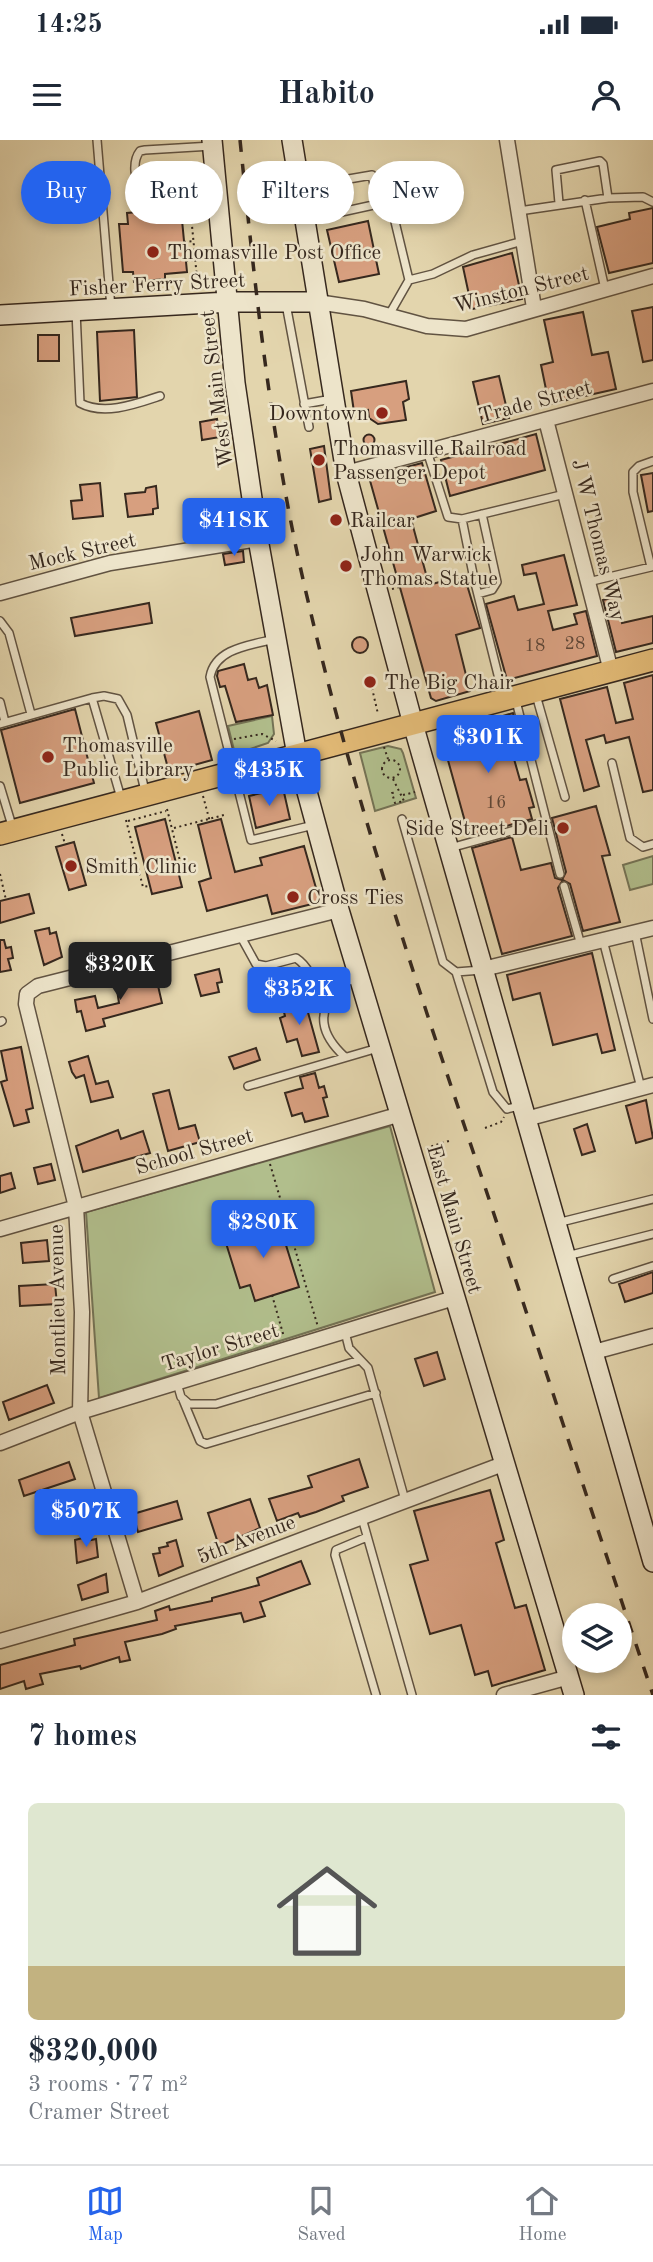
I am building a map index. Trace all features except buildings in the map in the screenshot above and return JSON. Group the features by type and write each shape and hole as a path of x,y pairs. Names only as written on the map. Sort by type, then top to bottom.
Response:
{"main road":[{"path":"7,832 124,812 156,803 200,781 653,660"}],"street":[{"path":"292,140 296,161"},
{"path":"507,140 534,307"},
{"name":"West Main Street","path":"212,143 214,161"},
{"name":"West Main Street","path":"220,224 235,383 258,539 297,755"},
{"path":"305,224 346,473 483,970 518,1111 566,1256 650,1541 653,1562"},
{"name":"Winston Street","path":"317,302 388,315 427,326 466,329 534,307 653,276"},
{"name":"Fisher Ferry Street","path":"0,314 228,302 317,302"},
{"name":"Trade Street","path":"346,473 653,391"},
{"name":"J W Thomas Way","path":"546,420 611,671"},
{"name":"Mock Street","path":"0,593 110,563 258,539"},
{"name":"East Main Street","path":"297,755 339,910 503,1464 572,1686"},
{"path":"240,935 339,910"},
{"path":"483,970 653,928"},
{"name":"Montlieu Avenue","path":"137,1602 80,1412 82,1312 76,1207 26,1004 27,994 38,986 240,935"},
{"path":"518,1111 647,1087"},
{"name":"School Street","path":"0,1229 401,1114"},
{"name":"Taylor Street","path":"0,1443 80,1412 454,1298"},
{"path":"594,1352 653,1336"},
{"name":"5th Avenue","path":"0,1641 137,1602 503,1464"},
{"path":"504,1695 572,1686"}],"lane":[{"path":"97,140 111,308"},
{"path":"136,161 136,155 145,150 212,143"},
{"path":"559,203 556,170 600,161 603,164 608,198"},
{"path":"519,211 559,203 608,198 643,197 653,202"},
{"path":"585,200 605,289"},
{"path":"388,315 407,288 409,280 396,224"},
{"path":"409,280 433,274 473,255 523,241"},
{"path":"286,302 309,427"},
{"path":"76,310 80,403 91,407 116,408 160,396"},
{"path":"304,404 333,399"},
{"path":"427,451 448,517 462,519 565,494"},
{"path":"588,582 650,567 633,492 633,472 639,466 653,461"},
{"path":"478,594 492,590 497,582 482,514"},
{"path":"462,519 478,594 518,696 565,797"},
{"path":"0,621 9,632 31,714"},
{"path":"276,639 230,651 212,671 211,677 254,841 316,824"},
{"path":"518,696 560,874"},
{"path":"0,702 3,723 92,698 113,697 123,706 156,803"},
{"path":"92,698 124,812"},
{"path":"612,763 630,838 643,847 653,844"},
{"path":"0,786 7,832"},
{"path":"402,819 443,962 456,972 493,1092 518,1111"},
{"path":"449,849 547,821"},
{"path":"564,886 581,945"},
{"path":"635,932 653,1019"},
{"path":"240,935 256,964 266,966 296,958 313,982 320,986 336,986 359,976"},
{"path":"603,940 647,1087"},
{"path":"456,972 483,970"},
{"path":"336,986 324,1009 321,1023 324,1034 345,1057"},
{"path":"248,1086 380,1047"},
{"path":"556,1224 653,1199"},
{"path":"566,1256 653,1234"},
{"path":"613,1279 653,1265"},
{"path":"345,1331 349,1348 368,1368 405,1500"},
{"path":"183,1400 189,1404 216,1405 360,1360"},
{"path":"176,1382 200,1441 206,1444 376,1393"},
{"path":"362,1518 412,1695"},
{"path":"367,1537 336,1550 335,1555 376,1695"}],"path":[{"path":"192,224 200,304"},
{"path":"184,242 194,241"},
{"path":"186,261 196,260"},
{"path":"378,594 428,579"},
{"path":"372,688 383,732"},
{"path":"227,741 262,734 297,755"},
{"path":"392,778 398,774 399,767 396,762 388,761 383,764 383,773 392,778 397,792"},
{"path":"200,781 209,820"},
{"path":"149,886 142,887 124,812 156,803"},
{"path":"150,823 156,803"},
{"path":"156,803 172,829 183,869"},
{"path":"172,829 224,815"},
{"path":"0,874 6,898 0,898"},
{"path":"485,1128 518,1111"},
{"path":"412,1152 452,1140"},
{"path":"266,1152 321,1338"},
{"path":"272,1295 287,1348"}],"green space":[{"path":"272,716 274,734 268,743 235,754 228,726"},
{"path":"388,746 401,749 416,798 375,811 360,753"},
{"path":"653,856 653,884 630,890 623,865"},
{"path":"390,1126 435,1292 99,1398 86,1212"}],"railway":[{"path":"240,140 275,432 296,547 327,679 413,970 653,1695"}],"place":[{"name":"Thomasville Post Office","path":"153,252"},
{"name":"Downtown","path":"382,413"},
{"name":"Thomasville Railroad Passenger Depot","path":"319,460"},
{"name":"Railcar","path":"336,520"},
{"name":"John Warwick Thomas Statue","path":"346,566"},
{"name":"The Big Chair","path":"370,682"},
{"name":"Thomasville Public Library","path":"48,757"},
{"name":"Side Street Deli","path":"563,828"},
{"name":"Smith Clinic","path":"71,866"},
{"name":"Cross Ties","path":"293,897"}]}
